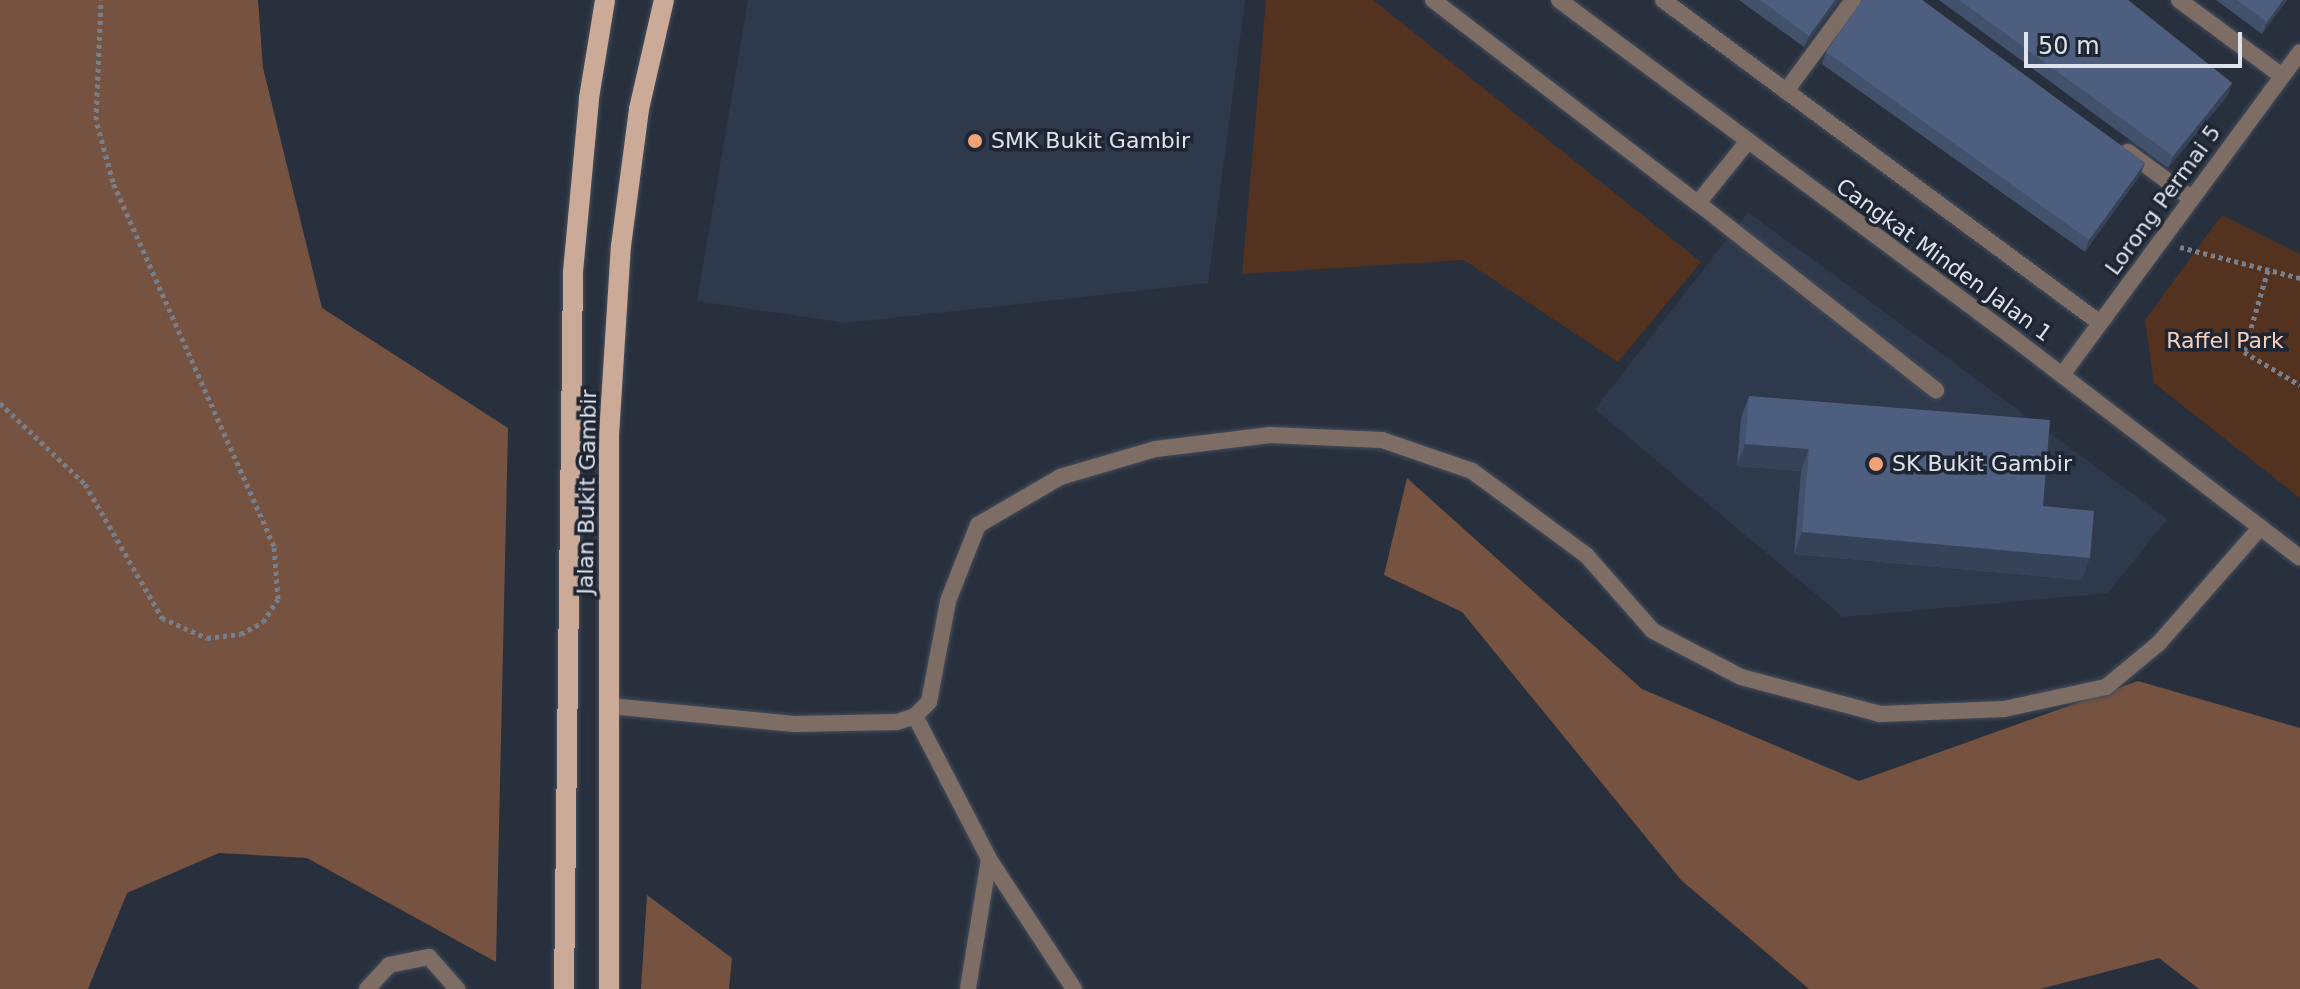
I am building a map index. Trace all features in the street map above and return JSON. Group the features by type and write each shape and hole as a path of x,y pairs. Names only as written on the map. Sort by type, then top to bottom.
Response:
{"main road":[{"name":"Jalan Bukit Gambir","path":"564,989 573,272 589,98 605,0"},
{"name":"Jalan Bukit Gambir","path":"609,989 609,435 621,246 639,109 664,0"}],"street":[{"path":"1433,0 1936,390"},
{"name":"Cangkat Minden Jalan 1","path":"1559,0 2062,375 2300,558"},
{"name":"Cangkat Minden Jalan 1","path":"1663,0 2100,323"},
{"path":"1786,91 1853,0"},
{"path":"2179,0 2282,76"},
{"name":"Lorong Permai 5","path":"2062,375 2300,52"},
{"path":"1698,203 1748,141"},
{"path":"2118,144 2192,199"},
{"path":"610,706 794,724 897,722 915,716 929,702 948,601 978,525 1060,477 1156,449 1270,435 1382,440 1472,471 1586,555 1653,631 1741,677 1880,714 2004,709 2106,687 2159,643 2261,527"},
{"path":"915,716 989,859 1074,989"},
{"path":"968,989 989,859"},
{"path":"367,989 389,965 429,957 457,989"}],"path":[{"path":"0,403 85,484 162,618 207,638 241,634 263,622 278,599 274,546 113,182 96,120 101,0"},
{"path":"2160,242 2299,275"},
{"path":"2268,270 2244,352 2300,385"}],"shaded area":[{"path":"0,0 258,0 263,68 322,308 508,428 496,962 307,858 219,853 127,893 88,989 0,989"},
{"name":"SMK Bukit Gambir","path":"748,0 1245,0 1208,283 846,323 697,301"},
{"name":"SK Bukit Gambir","path":"1748,212 2167,519 2108,593 1843,617 1595,409"},
{"path":"1407,478 1642,689 1859,781 2138,681 2300,728 2300,989 2199,989 2159,958 2040,989 1809,989 1681,880 1462,612 1384,575"},
{"path":"647,895 732,958 729,989 641,989"}],"green space":[{"path":"1266,0 1373,0 1701,262 1618,362 1464,260 1242,274"},
{"name":"Raffel Park","path":"2222,215 2300,254 2300,498 2154,383 2145,320"}],"building":[{"path":"1760,0 1835,0 1809,36"},
{"path":"1862,0 1922,0 2145,163 2089,240 1826,52"},
{"path":"1959,0 2128,0 2232,83 2173,156"},
{"path":"2237,0 2283,0 2267,22"},
{"path":"1749,396 2050,420 2043,506 2094,511 2090,558 1802,532 1809,449 1745,444"}],"place":[{"name":"SMK Bukit Gambir","path":"975,141"},
{"name":"SK Bukit Gambir","path":"1876,464"}]}
